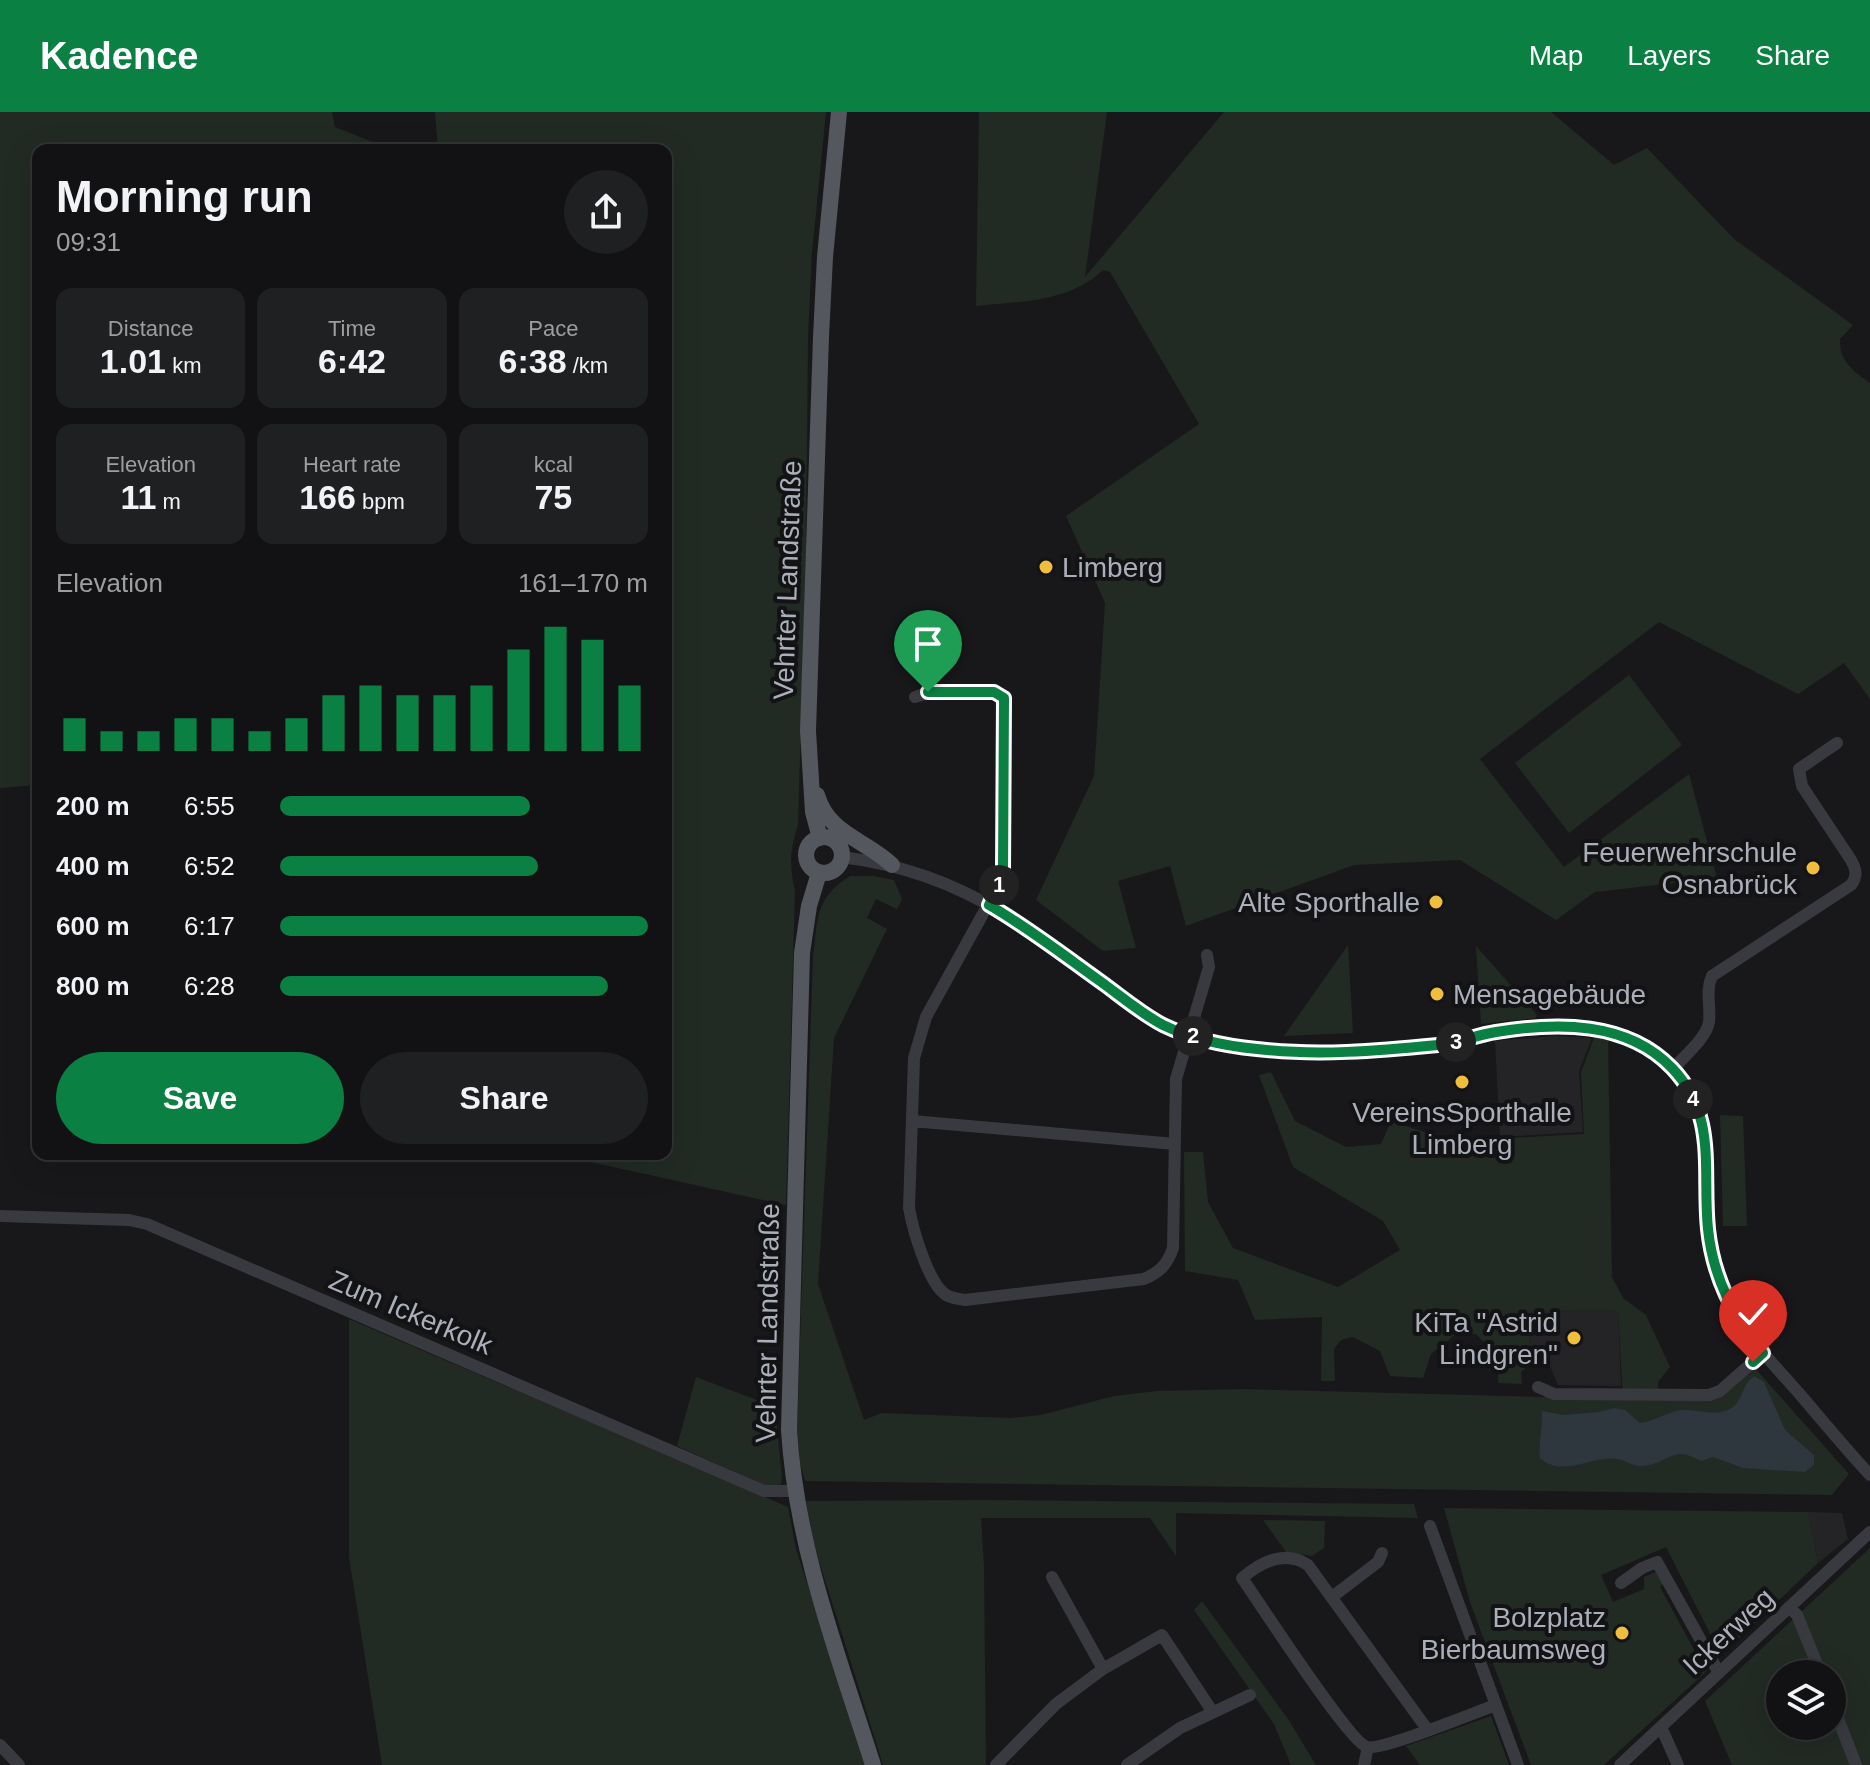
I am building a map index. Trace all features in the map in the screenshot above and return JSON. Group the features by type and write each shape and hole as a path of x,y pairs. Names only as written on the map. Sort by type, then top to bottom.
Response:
{"main road":[{"name":"Vehrter Landstraße","path":"820,838 813,812 808,731 826,322 839,112"},
{"path":"810,784 830,821 850,838 878,851 892,865"},
{"path":"827,838 838,843 842,857 835,870 819,873 810,867 806,852 811,843 827,838"},
{"name":"Vehrter Landstraße","path":"819,873 809,906 801,979 789,1419 794,1491 806,1550 873,1765"}],"street":[{"path":"915,697 928,692 994,692 1004,698 1003,873 989,905 926,1017 914,1058 909,1208 912,1227 936,1285 948,1296 965,1300 1144,1279 1158,1273 1168,1262 1173,1248 1176,1079 1209,967 1207,955"},
{"path":"1673,1069 1705,1033 1709,1022 1708,990 1712,976 1856,879 1851,860 1799,777 1799,769 1837,743"},
{"path":"842,857 892,865 989,905 1139,1010 1189,1035 1254,1049 1315,1052 1440,1045 1499,1032 1592,1028 1634,1040 1673,1069 1688,1089 1705,1134 1708,1227 1720,1284 1732,1310 1763,1353 1870,1475"},
{"path":"912,1121 1175,1144"},
{"name":"Zum Ickerkolk","path":"0,1216 129,1220 147,1224 764,1491 794,1491"},
{"path":"1538,1387 1554,1394 1709,1395 1720,1391 1763,1353"},
{"path":"1430,1526 1518,1765"},
{"name":"Ickerweg","path":"1620,1765 1870,1532"},
{"path":"1332,1597 1378,1562 1382,1553"},
{"path":"1427,1729 1308,1565 1301,1560 1269,1560 1261,1562 1242,1578 1357,1742 1368,1747 1379,1746 1496,1705"},
{"path":"1621,1583 1657,1562 1719,1673"},
{"path":"1052,1577 1103,1669"},
{"path":"1789,1607 1797,1615 1815,1660"},
{"path":"996,1765 1056,1704 1103,1669 1162,1635 1212,1711"},
{"path":"1127,1765 1180,1728 1250,1695"},
{"path":"1661,1727 1678,1765"},
{"path":"1846,1739 1856,1765"},
{"path":"0,1745 19,1765"},
{"path":"1364,1765 1368,1747"}],"shaded area":[{"path":"0,112 332,112 335,127 378,144 32,144 32,785 0,788"},
{"path":"435,112 826,112 812,253 808,337 798,825 791,858 795,891 786,1205 582,1160 672,1160 672,144 438,144"},
{"path":"979,112 1107,112 1085,277 1224,112 1551,112 1614,165 1647,148 1734,239 1853,325 1840,339 1840,347 1853,370 1870,383 1870,699 1844,663 1798,694 1659,622 1480,759 1564,867 1689,774 1717,878 1595,892 1556,920 1460,860 1354,865 1186,926 1170,866 1118,881 1136,948 1103,951 1036,900 1094,776 1105,603 1066,516 1199,424 1110,272 1103,270 1075,289 1059,295 976,306"},
{"path":"1629,675 1682,745 1569,833 1515,763"},
{"path":"850,876 894,880 902,899 897,909 876,899 867,918 887,929 834,1038 818,1284 864,1420 882,1413 1011,1418 1041,1415 1114,1396 1157,1391 1242,1389 1623,1399 1618,1311 1530,1310 1529,1365 1521,1372 1522,1384 1498,1383 1499,1358 1476,1334 1456,1334 1431,1354 1423,1378 1390,1376 1380,1351 1353,1337 1341,1340 1334,1349 1335,1381 1321,1381 1322,1317 1255,1320 1238,1280 1185,1271 1184,1152 1203,1152 1208,1202 1233,1248 1338,1287 1400,1250 1383,1221 1293,1167 1259,1075 1271,1072 1295,1121 1346,1147 1381,1144 1391,1121 1451,1141 1584,1134 1581,1072 1594,1038 1608,1040 1612,1277 1623,1298 1646,1315 1670,1367 1658,1382 1658,1400 1712,1399 1754,1367 1849,1474 1832,1495 805,1481 797,1429 813,957 824,901"},
{"path":"1348,945 1353,1033 1284,1036"},
{"path":"1476,946 1537,1015 1535,1018 1481,1024"},
{"path":"1554,1036 1592,1038 1579,1071 1583,1132 1500,1137 1495,1041"},
{"path":"1720,1115 1743,1116 1747,1226 1723,1226"},
{"name":"KiTa \"Astrid Lindgren\"","path":"1530,1309 1618,1311 1621,1386 1558,1385 1550,1366 1529,1365"},
{"path":"349,1319 788,1507 796,1549 866,1765 382,1765 349,1557"},
{"path":"1754,1376 1764,1382 1785,1430 1814,1455 1814,1465 1805,1472 1743,1468 1713,1457 1701,1461 1683,1454 1642,1466 1608,1459 1559,1466 1540,1458 1542,1411 1563,1415 1614,1408 1625,1410 1640,1423 1683,1410 1722,1412 1736,1404"},
{"path":"696,1377 775,1407 781,1484 769,1487 677,1446"},
{"path":"806,1501 1414,1504 1418,1518 1176,1513 1176,1556 1150,1518 981,1518 986,1765 883,1765 814,1545"},
{"path":"1444,1508 1808,1512 1818,1563 1721,1655 1666,1547 1601,1575 1613,1602 1644,1589 1644,1577 1658,1571 1665,1582 1660,1587 1699,1659 1707,1659 1710,1668 1604,1765 1531,1765 1470,1602"},
{"path":"1808,1512 1842,1513 1848,1539 1818,1563"},
{"path":"1263,1520 1325,1521 1324,1548 1312,1556 1286,1552"},
{"path":"1870,1548 1870,1765 1732,1765 1705,1701"},
{"path":"1202,1601 1288,1719 1316,1765 1291,1765 1274,1724 1194,1610"},
{"path":"1491,1716 1509,1765 1420,1765 1406,1746"}],"place":[{"name":"Limberg","path":"1046,567"},
{"name":"Feuerwehrschule Osnabrück","path":"1813,868"},
{"name":"Alte Sporthalle","path":"1436,902"},
{"name":"Mensagebäude","path":"1437,994"},
{"name":"VereinsSporthalle Limberg","path":"1462,1082"},
{"name":"KiTa \"Astrid Lindgren\"","path":"1574,1338"},
{"name":"Bolzplatz Bierbaumsweg","path":"1622,1633"}],"route":[{"path":"928,692 994,692 1004,698 1003,873 989,905 1164,1025 1205,1040 1285,1052 1440,1045 1499,1032 1592,1028 1634,1040 1655,1053 1673,1069 1699,1111 1708,1160 1708,1227 1712,1254 1720,1284 1732,1310 1763,1353 1753,1362"}]}
